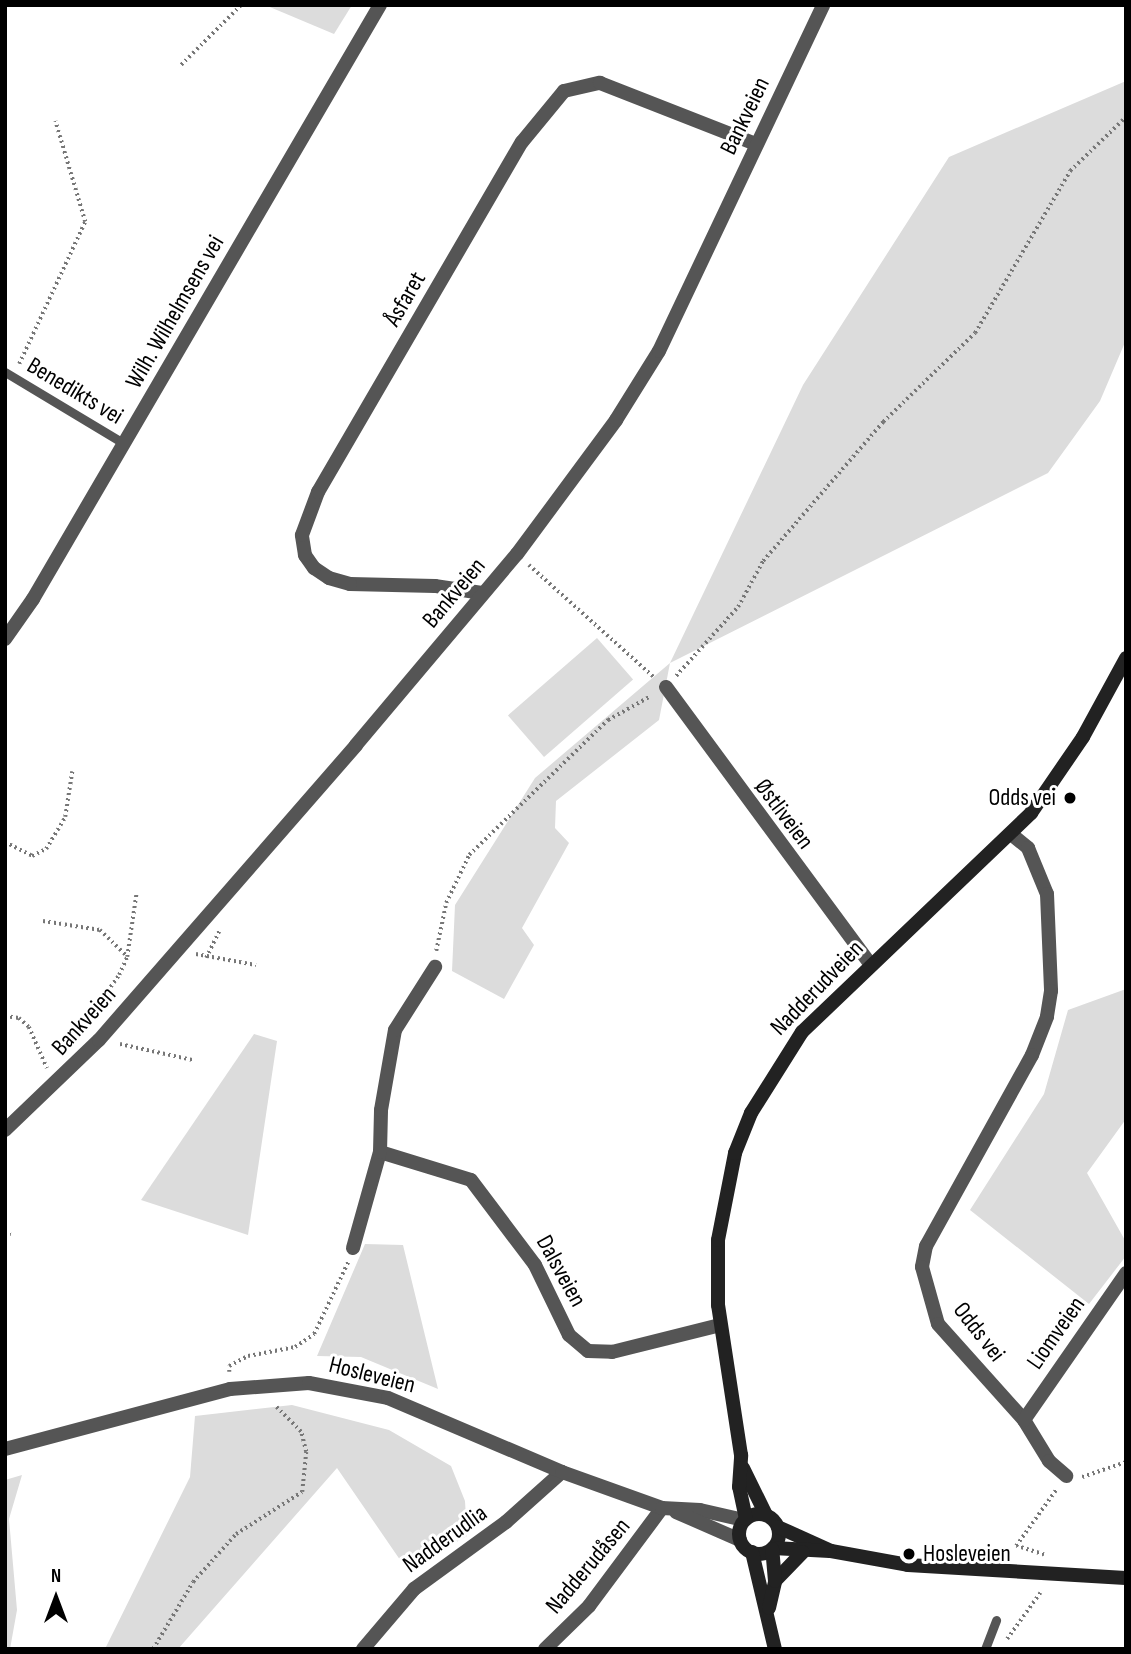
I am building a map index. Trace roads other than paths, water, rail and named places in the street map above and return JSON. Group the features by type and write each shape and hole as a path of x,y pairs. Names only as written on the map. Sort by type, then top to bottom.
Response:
{"main road":[{"name":"Nadderudveien","path":"766,1515 743,1468 720,1325 718,1240 722,1201 747,1123 763,1088 802,1032 870,964 1011,834 1059,775 1126,658"},
{"name":"Nadderudveien","path":"743,1468 739,1487 745,1520"},
{"path":"775,1649 769,1608 752,1552 740,1540 745,1520 766,1515 778,1527 831,1551"},
{"path":"769,1608 775,1581 773,1549 778,1527"},
{"path":"752,1552 773,1549 831,1551 936,1569 1126,1578"},
{"path":"775,1581 803,1552"}],"street":[{"name":"Wilh. Wilhelmsens vei","path":"5,639 125,444 380,5"},
{"name":"Bankveien","path":"5,1130 57,1085 181,946 517,554 616,420 659,351 823,5"},
{"name":"Åsfaret","path":"482,593 435,586 350,584 329,578 310,562 302,535 317,492 522,142 564,92 600,83 756,144"},
{"name":"Østliveien","path":"666,687 870,964"},
{"name":"Odds vei","path":"1011,834 1028,848 1047,894 1051,991 1047,1017 1032,1055 932,1234 922,1266 938,1324 1024,1420 1049,1461 1066,1476"},
{"path":"353,1248 380,1152 381,1110 395,1030 435,967"},
{"name":"Dalsveien","path":"380,1152 471,1180 535,1265 569,1335 588,1351 612,1352 720,1325"},
{"name":"Liomveien","path":"1024,1420 1126,1273"},
{"name":"Hosleveien","path":"5,1449 230,1389 309,1383 357,1389 423,1412 562,1472 668,1510 740,1540"},
{"name":"Nadderudlia","path":"363,1649 414,1589 506,1522 562,1472"},
{"name":"Hosleveien","path":"668,1510 700,1510 745,1520"},
{"name":"Nadderudåsen","path":"545,1649 589,1606 668,1510"}],"lane":[{"name":"Benedikts vei","path":"9,374 125,444"},
{"path":"985,1649 996,1620"}],"place":[{"name":"Odds vei","path":"1070,798"},
{"name":"Hosleveien","path":"909,1554"}]}
